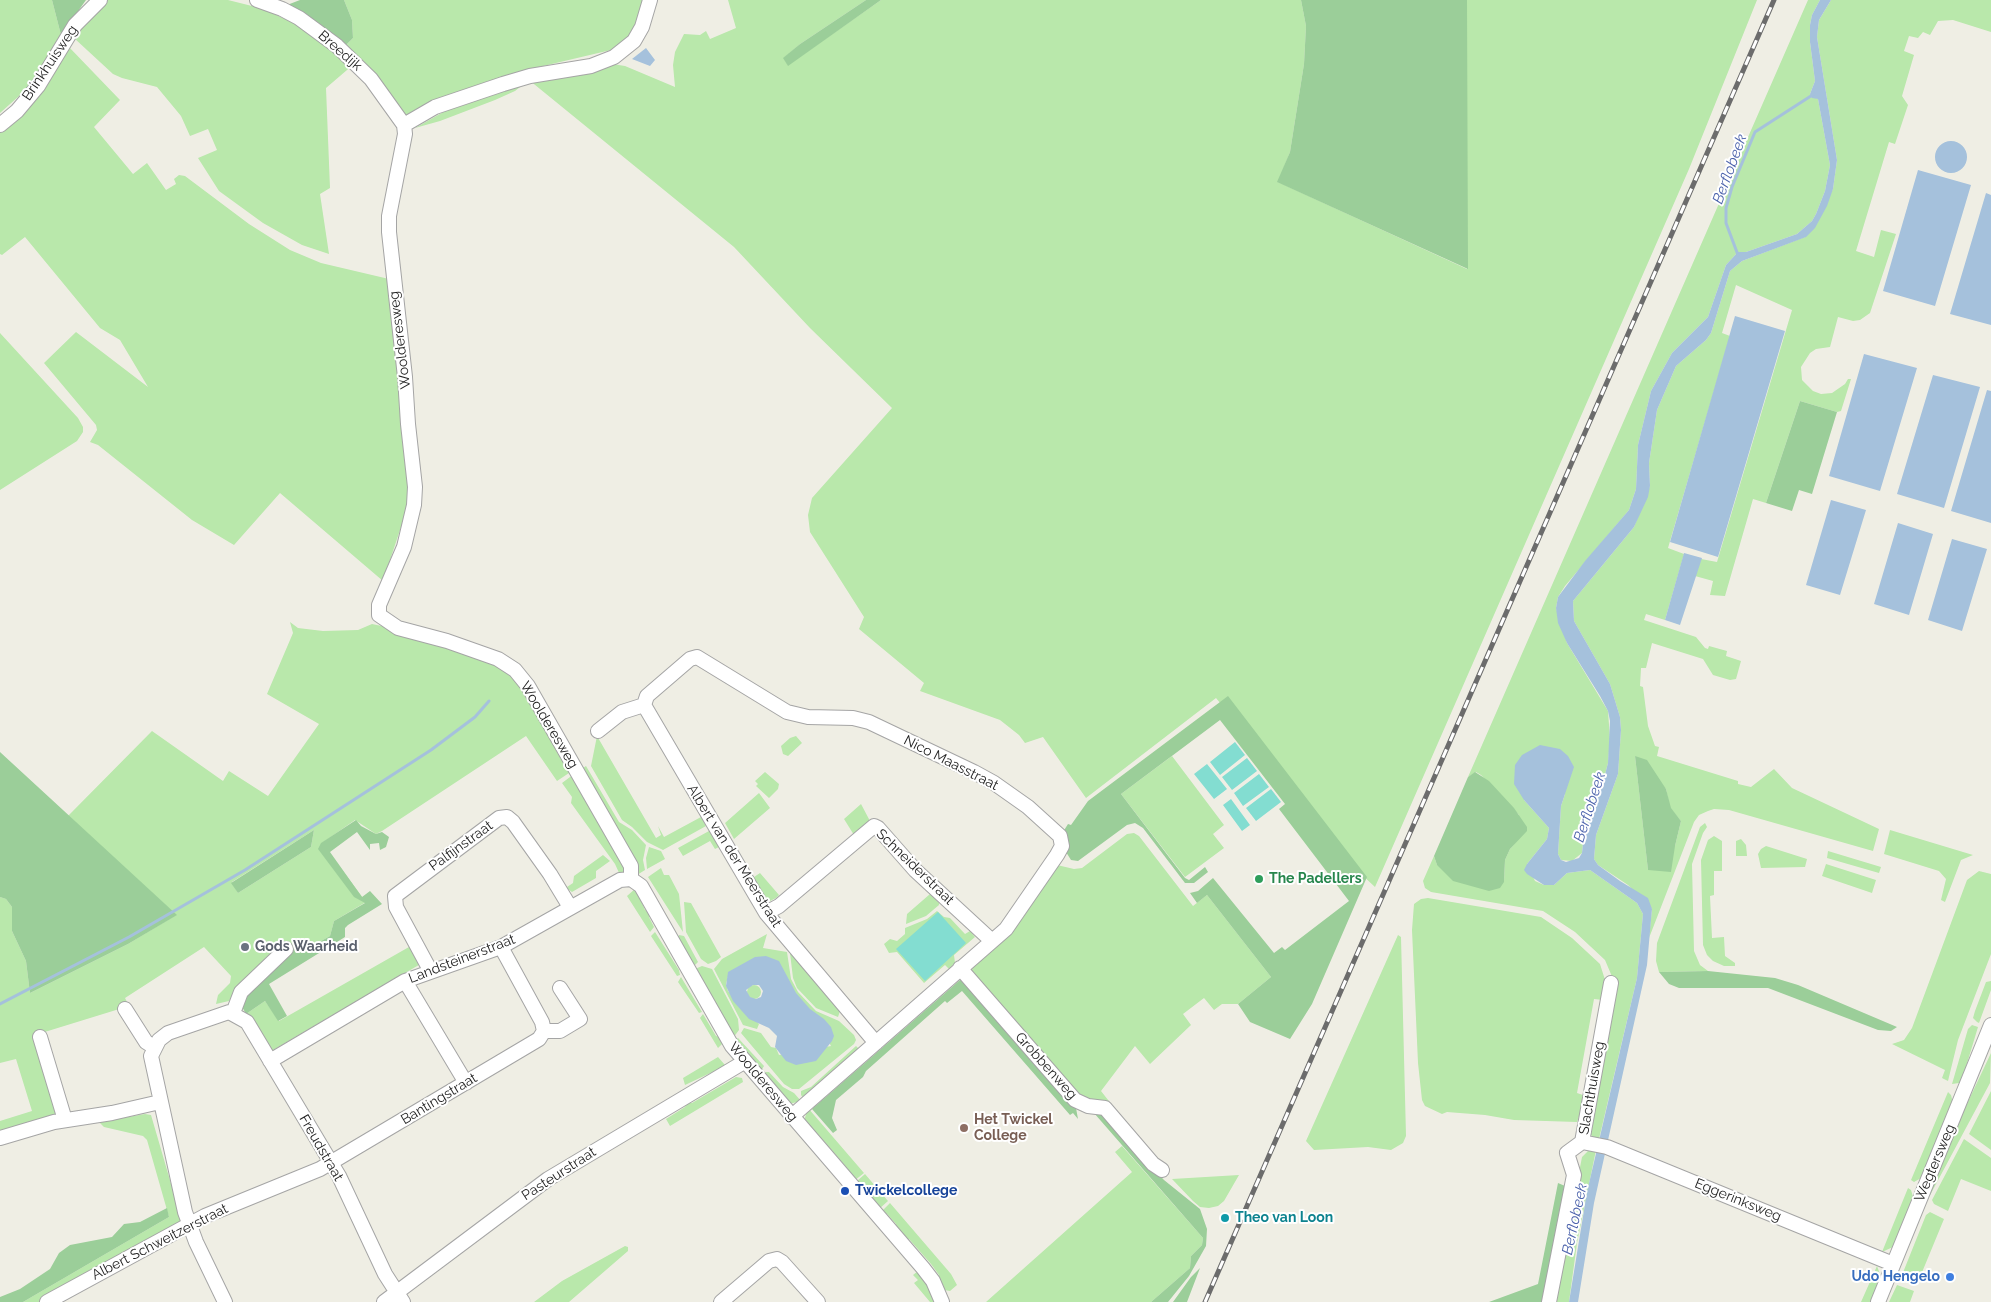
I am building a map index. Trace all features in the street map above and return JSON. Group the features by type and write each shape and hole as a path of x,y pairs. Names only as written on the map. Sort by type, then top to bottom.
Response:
{"street":[{"name":"Brinkhuisweg","path":"0,124 17,111 38,86 75,25 100,0"},
{"name":"Breedijk","path":"257,0 282,9 299,18 338,46 371,79 404,124"},
{"path":"404,124 435,108 503,84 530,76 591,66 614,57 634,41 642,27 650,0"},
{"name":"Woolderesweg","path":"404,124 405,134 389,216 389,232 415,487 414,504 404,547 379,605 379,615 391,626 456,644 498,659 515,670 532,692 631,866 631,879 641,886 728,1041 791,1117 923,1268 933,1281 942,1302"},
{"name":"Nico Maasstraat","path":"644,705 647,696 690,659 697,657 788,712 808,717 853,718 869,722 994,783 1028,807 1058,833 1062,846 1013,920 992,941 791,1117"},
{"path":"598,731 622,712 644,705"},
{"name":"Albert van der Meerstraat","path":"644,705 766,913 876,1043"},
{"name":"Palfijnstraat","path":"430,970 396,907 395,896 499,818 507,817 513,822 550,874 570,907"},
{"name":"Schneiderstraat","path":"766,913 779,906 874,826 878,828 915,870 992,941"},
{"name":"Landsteinerstraat","path":"270,1061 405,981 430,970 501,946 620,880 631,879"},
{"path":"501,946 542,1022 544,1032"},
{"path":"225,1302 190,1224 151,1066 154,1047 168,1033 223,1012 233,1012 241,992 286,949"},
{"name":"Grobbenweg","path":"960,968 1075,1100 1088,1106 1105,1108 1153,1164 1162,1170"},
{"path":"405,981 466,1083"},
{"name":"Slachthuisweg","path":"1549,1302 1574,1175 1568,1154 1595,1144 1611,984"},
{"name":"Bantingstraat","path":"331,1163 538,1039 544,1032 560,1031 580,1019 560,988"},
{"path":"125,1009 146,1042 154,1047"},
{"name":"Freudstraat","path":"233,1012 247,1022 331,1163 385,1274 400,1297"},
{"name":"Wegtersweg","path":"1878,1302 1991,1025"},
{"path":"40,1037 65,1120"},
{"name":"Pasteurstraat","path":"384,1302 400,1297 548,1179 744,1062"},
{"path":"0,1138 65,1120 112,1113 160,1102"},
{"name":"Eggerinksweg","path":"1595,1144 1893,1264"},
{"name":"Albert Schweitzerstraat","path":"47,1302 70,1296 190,1224 331,1163"},
{"path":"721,1302 769,1261 777,1259 782,1262 818,1302"}],"green space":[{"path":"0,0 52,0 61,35 28,88 0,113"},
{"path":"52,0 86,0 61,35"},
{"path":"102,0 228,0 264,9 301,27 354,64 326,88 330,188 320,194 329,254 302,245 263,223 219,191 198,158 217,150 208,129 190,136 181,116 157,87 113,74 74,38 80,27"},
{"path":"300,0 344,0 352,20 353,38 346,45 303,13 287,5"},
{"path":"344,0 643,0 636,25 630,37 611,50 539,67 474,87 403,121 364,64 346,45 353,38 352,20"},
{"path":"728,0 866,0 800,44 784,58 788,65 881,0 1301,0 1306,26 1304,64 1290,152 1278,182 1467,269 1467,0 1757,0 1689,169 1375,887 1361,874 1216,698 1086,798 1043,737 1025,743 1019,735 1000,720 920,691 924,683 859,629 864,617 810,532 808,515 812,498 892,408 810,328 734,247 529,80 606,63 625,66 675,87 673,65 675,52 684,34 700,35 706,31 710,39 736,28"},
{"path":"866,0 881,0 788,66 783,58 800,44"},
{"path":"1301,0 1467,0 1468,269 1277,182 1290,152 1304,64 1306,26"},
{"path":"1808,0 1820,0 1812,15 1810,25 1810,42 1815,81 1810,94 1818,99 1830,165 1825,191 1816,214 1812,221 1797,234 1746,252 1738,252 1726,265 1708,317 1672,353 1651,391 1638,445 1636,489 1629,510 1565,586 1558,597 1556,608 1567,643 1608,711 1610,739 1608,763 1602,786 1584,834 1582,853 1572,861 1561,860 1558,854 1561,806 1565,794 1524,800 1549,828 1547,839 1527,864 1535,881 1544,885 1554,885 1567,873 1590,870 1637,903 1643,914 1637,978 1599,1139 1594,1138 1590,1134 1613,979 1605,960 1575,932 1543,911 1431,892 1425,888 1423,881 1434,856 1437,865 1504,882 1505,860 1516,842 1519,815 1481,775 1476,772 1468,777"},
{"path":"1831,0 1991,0 1991,32 1953,20 1938,21 1930,35 1923,32 1918,38 1909,36 1904,51 1914,55 1902,96 1908,105 1895,144 1889,142 1856,251 1874,257 1881,230 1896,234 1870,313 1860,320 1853,321 1838,317 1830,347 1816,349 1810,353 1801,367 1802,380 1813,391 1821,394 1832,393 1845,384 1848,379 1851,379 1841,411 1837,412 1800,401 1766,503 1753,499 1725,596 1710,595 1713,581 1695,576 1701,559 1717,562 1792,310 1736,285 1722,333 1730,336 1668,548 1684,554 1665,620 1646,614 1644,620 1696,637 1705,648 1708,649 1709,646 1727,651 1726,656 1741,661 1736,679 1730,680 1713,675 1703,659 1652,643 1646,668 1641,668 1640,686 1643,687 1648,726 1655,746 1659,747 1657,756 1738,781 1738,784 1751,787 1774,769 1792,788 1879,829 1873,851 1729,810 1714,809 1699,815 1694,822 1649,938 1652,909 1628,885 1598,865 1594,859 1596,835 1618,774 1620,717 1610,684 1574,621 1573,601 1634,527 1650,486 1649,463 1657,410 1676,366 1706,340 1711,333 1730,271 1742,261 1805,237 1833,189 1837,160 1817,37 1819,20","holes":["1635,756 1666,789 1670,808 1681,821 1675,846 1648,870"]},
{"path":"68,46 120,100 94,127 133,174 147,163 166,190 176,184 174,179 179,175 185,176 249,224 290,250 321,263 389,279 410,500 383,581 280,493 234,545 192,520 98,445 90,442 97,430 96,425 44,363 76,332 148,387 120,340 100,328 25,237 2,255 0,254 0,130"},
{"path":"529,80 515,91 495,100 440,121 415,128 454,106 497,89"},
{"path":"0,333 78,418 83,427 83,432 77,441 0,490"},
{"path":"1800,401 1837,412 1812,494 1799,490 1792,511 1766,503"},
{"path":"290,622 298,628 323,631 358,630 372,624 420,634 481,655 523,683 572,771 557,781 526,736 376,834 355,820 322,843 366,902 334,921 330,936 314,945 290,949 280,944 236,989 229,1001 216,1004 218,995 230,983 231,976 204,947 125,998 129,1006 35,1035 58,1111 55,1117 0,1135 0,1121 32,1111 16,1059 0,1063 0,897 6,899 12,907 12,931 26,961 30,993 128,944 176,915 68,816 152,731 223,781 229,771 268,796 319,724 267,694 293,633","holes":["314,830 311,847 238,893 232,882"]},
{"path":"1228,696 1367,877 1312,1004 1290,1039 1250,1022 1238,1004 1271,977 1207,895 1197,903 1190,893 1198,891 1213,878 1274,953 1282,947 1285,950 1349,901 1279,809 1285,804 1220,720 1121,794 1185,878 1189,880 1205,867 1208,872 1194,883 1185,883 1143,828 1135,823 1127,825 1078,861 1071,860 1066,852 1068,840 1063,832 1068,824 1071,825 1088,801"},
{"path":"597,736 656,838 661,835 658,826 664,837 701,817 706,826 663,850 647,842 622,820 591,766"},
{"path":"796,736 802,743 788,756 783,754 781,746 790,738"},
{"path":"0,752 177,915 128,944 30,993 26,961 12,931 12,907 6,899 0,897"},
{"path":"1172,756 1224,825 1213,834 1224,848 1185,877 1121,794"},
{"path":"1635,756 1647,760 1666,789 1671,808 1681,821 1671,872 1648,870"},
{"path":"586,766 619,822 632,830 646,845 643,860 645,870 637,875 580,770"},
{"path":"765,772 779,784 778,789 769,798 756,786 758,784 755,781"},
{"path":"1475,772 1489,781 1514,808 1527,827 1527,831 1510,849 1505,860 1504,882 1500,888 1489,891 1453,881 1437,865 1434,856 1468,777"},
{"path":"574,774 629,872 620,875 615,864 571,803 572,797 562,783"},
{"path":"759,793 770,808 734,839 725,823"},
{"path":"861,804 870,821 854,835 844,819"},
{"path":"356,820 361,826 376,834 382,832 389,837 386,847 380,850 379,843 370,844 370,850 357,832 330,852 362,897 370,891 382,904 348,925 345,928 345,937 269,984 287,1016 278,1021 265,1001 246,1014 241,1005 241,999 292,947 303,940 311,946 330,936 334,921 365,903 354,897 318,849 321,843"},
{"path":"1705,823 1707,827 1692,864 1694,951 1700,965 1708,971 1659,972 1656,961 1657,943 1700,827"},
{"path":"314,830 311,847 238,893 231,883"},
{"path":"1890,830 1973,855 1961,860 1945,902 1941,900 1946,879 1939,871 1884,854"},
{"path":"709,831 719,847 715,849 710,841 683,856 678,848"},
{"path":"1134,833 1139,836 1193,906 1207,895 1271,977 1238,1004 1222,1004 1214,1010 1204,998 1183,1014 1191,1025 1150,1064 1135,1046 1101,1091 1123,1119 1084,1100 973,975 972,970 974,965 1057,865 1074,869 1082,868 1127,834"},
{"path":"1714,836 1722,841 1722,871 1714,871 1714,895 1710,896 1712,938 1724,937 1725,956 1735,963 1735,966 1724,966 1713,961 1707,955 1703,945 1701,860 1708,840"},
{"path":"1741,839 1746,845 1747,856 1736,856 1736,841"},
{"path":"1766,846 1807,859 1805,867 1761,868 1758,854"},
{"path":"649,847 661,851 665,859 647,869 646,858"},
{"path":"1828,851 1881,867 1879,873 1827,858"},
{"path":"603,855 610,861 596,871 596,878 572,892 568,889 567,887 573,883 574,876"},
{"path":"1826,864 1876,880 1872,893 1822,876"},
{"path":"661,868 664,875 669,875 679,894 683,932 648,877"},
{"path":"1979,871 1991,874 1991,954 1958,1040 1948,1081 1942,1078 1945,1070 1892,1044 1904,1040 1912,1028 1967,880"},
{"path":"760,873 779,895 770,901 764,895 761,896 751,879"},
{"path":"636,888 645,910 650,912 649,917 654,927 650,932 627,896"},
{"path":"930,894 939,905 926,916 906,924 907,914"},
{"path":"1428,898 1541,917 1572,938 1600,964 1606,983 1603,1000 1594,999 1577,1093 1586,1096 1577,1122 1514,1120 1485,1115 1447,1112 1442,1114 1425,1106 1422,1100 1418,1063 1412,930 1414,904 1421,899"},
{"path":"684,902 691,903 721,957 716,961 708,964 701,959 686,932"},
{"path":"937,911 944,917 950,918 965,934 970,931 975,937 954,955 955,963 949,969 945,965 924,983 897,952 889,953 884,944 890,939 897,941 905,934 905,928 927,919"},
{"path":"655,932 679,970 680,975 677,976 651,936"},
{"path":"767,934 763,948 787,952 791,979 798,992 816,1011 839,1021 854,1035 856,1040 854,1044 799,1089 792,1089 784,1084 741,1033 744,1028 761,1033 771,1047 776,1048 779,1055 831,1046 814,1014 799,999 729,972 726,984 728,991 759,1024 757,1029 743,1025 714,969 722,959"},
{"path":"679,935 684,936 698,962 693,967 678,939"},
{"path":"1398,935 1401,937 1406,1136 1403,1143 1391,1150 1368,1147 1314,1150 1306,1141"},
{"path":"416,943 424,962 273,1050 271,1050 246,1014 265,1001 279,1021"},
{"path":"791,952 841,1008 838,1017 816,1008 797,988 793,978"},
{"path":"702,966 712,969 738,1019 739,1030 733,1038 695,969"},
{"path":"1708,971 1775,978 1798,985 1897,1027 1891,1031 1878,1030 1768,988 1679,988 1669,984 1659,972"},
{"path":"681,977 702,1012 699,1013 678,982"},
{"path":"960,980 965,981 1076,1108 1078,1119 1073,1113 1070,1115 962,991 947,1003 945,1001 836,1100 832,1118 837,1130 833,1133 812,1109"},
{"path":"1991,981 1991,990 1979,1023 1973,1018 1975,1011 1986,982"},
{"path":"751,985 757,985 761,992 757,999 751,999 747,995 747,989"},
{"path":"703,1014 716,1036 720,1037 723,1043 718,1048 700,1018"},
{"path":"1972,1025 1978,1027 1962,1080 1959,1083 1952,1084 1968,1029"},
{"path":"738,1038 764,1066 760,1073 734,1040"},
{"path":"856,1046 860,1050 804,1099 801,1091 811,1087"},
{"path":"1991,1053 1990,1083 1928,1199 1957,1125"},
{"path":"718,1057 725,1065 723,1067 685,1085 683,1078"},
{"path":"769,1072 783,1087 794,1093 801,1101 789,1104 762,1075"},
{"path":"736,1077 742,1078 743,1082 670,1126 666,1119 685,1107 687,1103 692,1103"},
{"path":"1991,1091 1991,1150 1969,1134"},
{"path":"1948,1092 1953,1103 1923,1177 1914,1182 1911,1180"},
{"path":"808,1108 864,1173 854,1181 847,1173 848,1169 817,1133 811,1132 804,1121"},
{"path":"1087,1108 1096,1109 1164,1180 1200,1209 1207,1229 1206,1246 1189,1276 1168,1302 1151,1302 1190,1268 1191,1256 1202,1245 1203,1238 1094,1113"},
{"path":"145,1114 151,1115 181,1218 179,1225 40,1302 23,1302 169,1217 147,1140 143,1136 104,1127 99,1122"},
{"path":"1964,1139 1991,1158 1991,1191 1961,1179 1948,1211 1934,1204 1932,1200"},
{"path":"1122,1146 1203,1238 1202,1245 1191,1256 1190,1268 1151,1302 986,1302 1132,1172 1115,1152"},
{"path":"1596,1150 1577,1243 1569,1302 1554,1302 1582,1157 1588,1151"},
{"path":"865,1174 888,1201 879,1209 857,1181"},
{"path":"1239,1175 1224,1201 1218,1206 1209,1208 1200,1207 1172,1179"},
{"path":"1558,1183 1565,1186 1545,1297 1542,1302 1489,1302 1538,1284"},
{"path":"1908,1188 1911,1190 1914,1200 1893,1247 1882,1252"},
{"path":"890,1203 951,1274 957,1285 950,1291 944,1290 938,1279 939,1275 931,1264 909,1239 904,1239 896,1229 896,1224 887,1214 881,1212"},
{"path":"167,1208 169,1217 23,1302 0,1302 0,1297 20,1289 50,1269 59,1253 70,1245 112,1237 124,1224 140,1222"},
{"path":"1930,1212 1944,1219 1918,1282 1902,1275 1926,1215"},
{"path":"625,1246 628,1247 628,1251 569,1302 534,1302 562,1281"},
{"path":"1877,1266 1881,1277 1872,1302 1861,1302"},
{"path":"1200,1268 1187,1302 1173,1302 1191,1277"},
{"path":"918,1271 926,1281 937,1302 930,1302 914,1283 918,1280 913,1275"},
{"path":"1897,1285 1914,1291 1910,1302 1889,1302"}],"shaded area":[{"path":"1820,0 1831,0 1819,20 1817,37 1837,160 1833,189 1827,206 1815,228 1806,237 1742,261 1730,271 1711,333 1706,340 1676,366 1657,410 1649,463 1650,486 1648,497 1634,527 1573,601 1574,621 1610,684 1620,717 1618,774 1596,835 1594,859 1598,865 1620,881 1648,898 1652,909 1647,965 1594,1203 1578,1302 1569,1302 1587,1192 1637,978 1643,914 1637,903 1590,870 1567,873 1554,885 1544,885 1527,874 1524,870 1547,839 1549,828 1524,800 1514,784 1515,765 1522,755 1540,745 1560,749 1568,756 1574,767 1561,806 1558,854 1561,860 1566,862 1579,858 1582,853 1584,834 1602,786 1608,763 1610,721 1608,711 1567,643 1558,623 1556,608 1558,597 1585,561 1629,510 1636,489 1638,445 1651,391 1672,353 1708,317 1726,265 1738,252 1746,252 1797,234 1812,221 1816,214 1825,191 1830,165 1818,99 1812,98 1810,94 1815,81 1810,42 1810,25 1812,15"},
{"path":"646,48 655,60 650,66 632,59"},
{"path":"1951,141 1957,142 1962,146 1966,151 1966,163 1962,168 1957,172 1951,173 1945,172 1940,168 1936,163 1935,157 1936,151 1940,146 1945,142"},
{"path":"1918,170 1971,185 1935,306 1883,291"},
{"path":"1986,193 1991,195 1991,325 1950,314"},
{"path":"1735,316 1785,331 1718,557 1670,542"},
{"path":"1864,354 1917,368 1880,491 1829,476"},
{"path":"1933,375 1980,387 1944,508 1897,494"},
{"path":"1987,390 1991,391 1991,523 1951,511"},
{"path":"1831,500 1866,510 1840,595 1806,585"},
{"path":"1898,523 1933,534 1909,615 1874,604"},
{"path":"1952,539 1987,549 1962,631 1928,620"},
{"path":"1684,553 1702,558 1680,625 1665,620"},
{"path":"1235,742 1245,755 1220,775 1210,762"},
{"path":"1247,758 1257,771 1232,790 1222,777"},
{"path":"1207,764 1227,789 1214,799 1194,774"},
{"path":"1259,774 1269,787 1243,806 1234,793"},
{"path":"1271,789 1281,802 1256,821 1246,808"},
{"path":"1231,799 1250,825 1242,831 1223,805"},
{"path":"938,912 966,943 925,981 896,949"},
{"path":"766,956 779,961 796,993 810,1009 824,1019 831,1027 834,1036 832,1041 816,1061 796,1065 786,1061 775,1047 777,1036 769,1028 749,1019 733,1001 726,986 728,972 755,957","holes":["753,985 759,985 763,991 761,997 756,999 750,997 746,990"]}],"waterway":[{"name":"Berflobeek","path":"1738,255 1726,223 1726,208 1732,187 1755,132 1814,94"},
{"path":"0,1004 129,937 245,870 431,750 475,717 489,701"}],"railway":[{"path":"1205,1302 1774,0"}],"place":[{"name":"The Padellers","path":"1259,879"},
{"name":"Gods Waarheid","path":"245,947"},
{"name":"Het Twickel College","path":"964,1128"},
{"name":"Twickelcollege","path":"845,1191"},
{"name":"Theo van Loon","path":"1225,1218"},
{"name":"Udo Hengelo","path":"1950,1277"}]}
